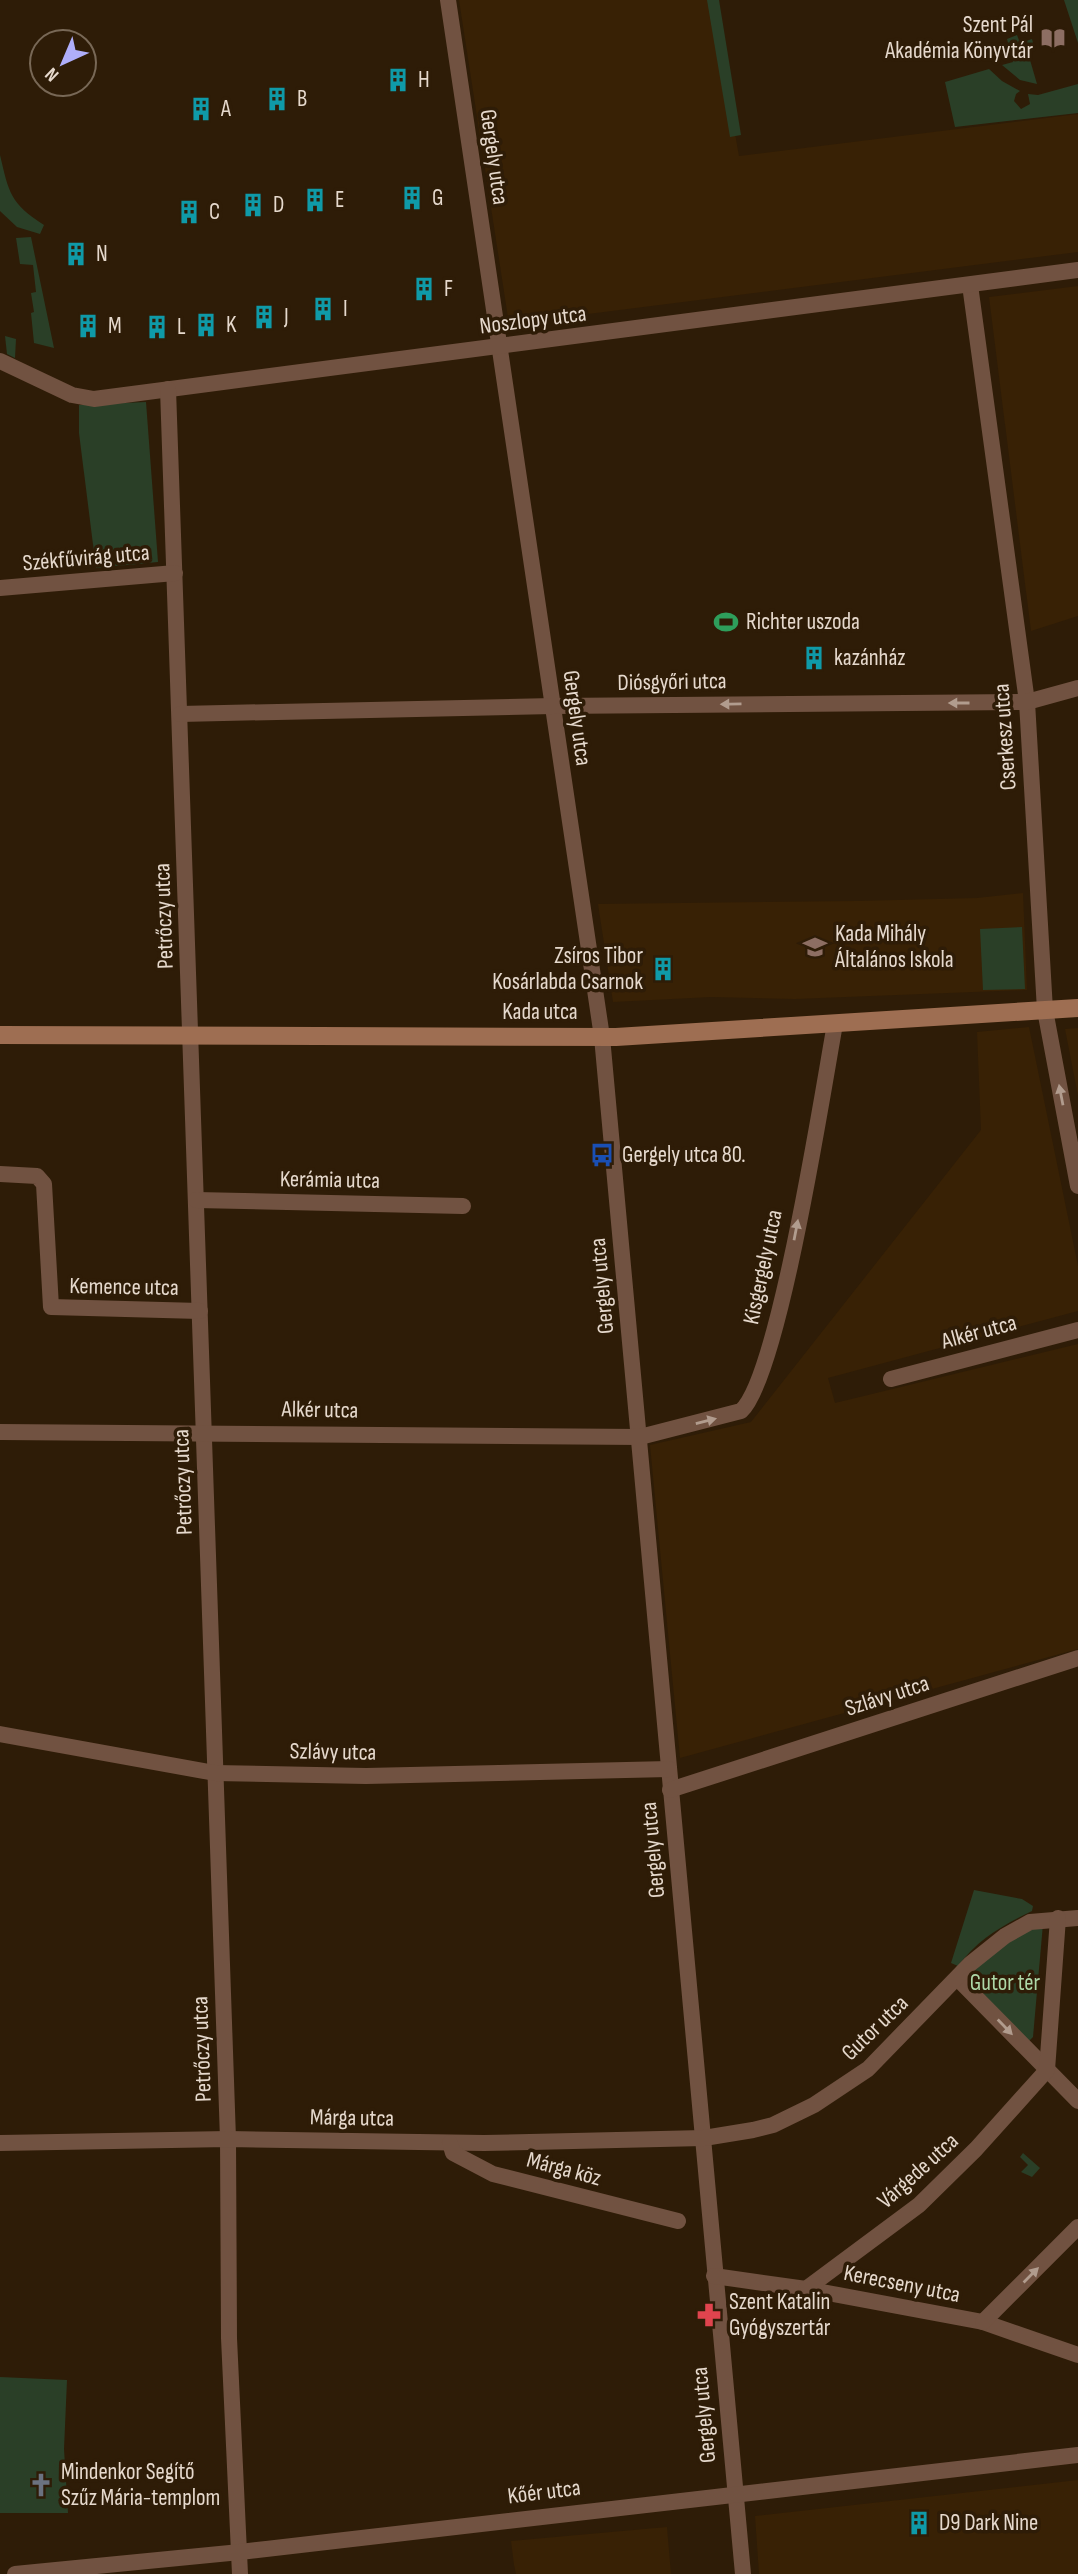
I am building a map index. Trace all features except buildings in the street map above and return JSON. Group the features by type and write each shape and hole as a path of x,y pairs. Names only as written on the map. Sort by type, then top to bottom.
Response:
{"street":[{"name":"Gergely utca","path":"448,0 602,1037 743,2574"},
{"name":"Noszlopy utca","path":"0,361 72,395 85,398 1078,270"},
{"name":"Cserkesz utca","path":"970,285 1027,702 1045,1010 1078,1186"},
{"name":"Petrőczy utca","path":"168,389 228,2138 229,2338 240,2574"},
{"name":"Székfűvirág utca","path":"0,588 175,573"},
{"name":"Diósgyőri utca","path":"180,714 553,706 1027,702 1078,688"},
{"name":"Kada utca","path":"0,1035 602,1037 1078,1008"},
{"name":"Kisgergely utca","path":"639,1437 733,1414 741,1411 752,1398 780,1309 835,1024"},
{"name":"Kemence utca","path":"0,1174 37,1176 44,1184 51,1307 200,1311"},
{"name":"Kerámia utca","path":"197,1200 463,1206"},
{"name":"Alkér utca","path":"891,1379 1078,1330"},
{"name":"Alkér utca","path":"0,1432 639,1437"},
{"name":"Szlávy utca","path":"670,1790 1078,1658"},
{"name":"Szlávy utca","path":"0,1734 215,1773 366,1776 669,1769"},
{"name":"Gutor utca","path":"704,2137 773,2125 840,2090 868,2069 1005,1936 1030,1922 1058,1917 1078,1918"},
{"path":"1047,2070 1058,1917"},
{"path":"958,1979 1078,2101"},
{"name":"Várgede utca","path":"806,2289 919,2205 976,2150 1047,2070"},
{"name":"Márga utca","path":"0,2143 228,2138 450,2143 704,2137"},
{"name":"Márga köz","path":"450,2143 453,2152 493,2174 678,2221"},
{"path":"982,2322 1078,2227"},
{"name":"Kerecseny utca","path":"714,2276 806,2289 982,2322 1078,2355"},
{"name":"Kőér utca","path":"15,2574 240,2552 1078,2455"}],"shaded area":[{"path":"459,0 711,0 739,156 1078,114 1078,252 509,324"},
{"path":"1078,286 1078,616 1031,631 989,297"},
{"name":"Kada Mihály Általános Iskola","path":"1023,893 1027,990 795,999 711,997 613,1002 598,904 977,898"},
{"path":"1029,1027 1078,1266 1078,1311 828,1378 835,1403 1078,1344 1078,1649 680,1758 650,1445 751,1422 981,1130 977,1032"},
{"path":"1078,1028 1078,1096 1065,1029"},
{"path":"1078,2480 1078,2574 759,2574 755,2516"},
{"path":"667,2527 671,2574 516,2574 511,2541"}],"green space":[{"path":"707,0 719,0 741,135 730,137"},
{"path":"1064,0 1078,0 1078,43"},
{"path":"1017,35 1020,43 1032,39 1035,50 1028,53 1037,84 1020,80 1002,65 1013,62 1007,39"},
{"path":"989,69 1002,81 1020,91 1014,101 1021,109 1030,104 1028,94 1038,95 1078,84 1078,113 955,127 945,82"},
{"path":"0,155 13,196 24,210 44,225 40,234 17,227 0,211"},
{"path":"31,237 54,348 34,343 31,293 36,292 33,265 20,264 16,238"},
{"path":"5,336 16,339 15,358 7,354"},
{"path":"146,402 158,562 96,568 79,433 79,405"},
{"path":"1022,927 1025,989 983,990 980,929"},
{"path":"974,1890 1022,1899 1033,1906 1032,1911 992,1934 974,1948 958,1966 951,1963"},
{"name":"Gutor tér","path":"1043,1924 1033,2037 1026,2044 962,1977 1009,1938"},
{"path":"1023,2153 1040,2168 1032,2177 1021,2172 1028,2165 1020,2157"},
{"path":"0,2377 67,2380 64,2449 68,2513 0,2513"}],"place":[{"name":"Szent Pál Akadémia Könyvtár","path":"1053,38"},
{"name":"H","path":"398,80"},
{"name":"B","path":"277,99"},
{"name":"A","path":"201,109"},
{"name":"G","path":"412,198"},
{"name":"E","path":"315,200"},
{"name":"D","path":"253,205"},
{"name":"C","path":"189,212"},
{"name":"N","path":"76,254"},
{"name":"F","path":"424,289"},
{"name":"I","path":"323,309"},
{"name":"J","path":"264,317"},
{"name":"K","path":"206,325"},
{"name":"M","path":"88,326"},
{"name":"L","path":"157,327"},
{"name":"Richter uszoda","path":"726,622"},
{"name":"kazánház","path":"814,658"},
{"name":"Kada Mihály Általános Iskola","path":"815,947"},
{"name":"Zsíros Tibor Kosárlabda Csarnok","path":"663,969"},
{"name":"Gergely utca 80.","path":"602,1155"},
{"name":"Szent Katalin Gyógyszertár","path":"709,2315"},
{"name":"Mindenkor Segítő Szűz Mária-templom","path":"41,2485"},
{"name":"D9 Dark Nine","path":"919,2523"}]}
